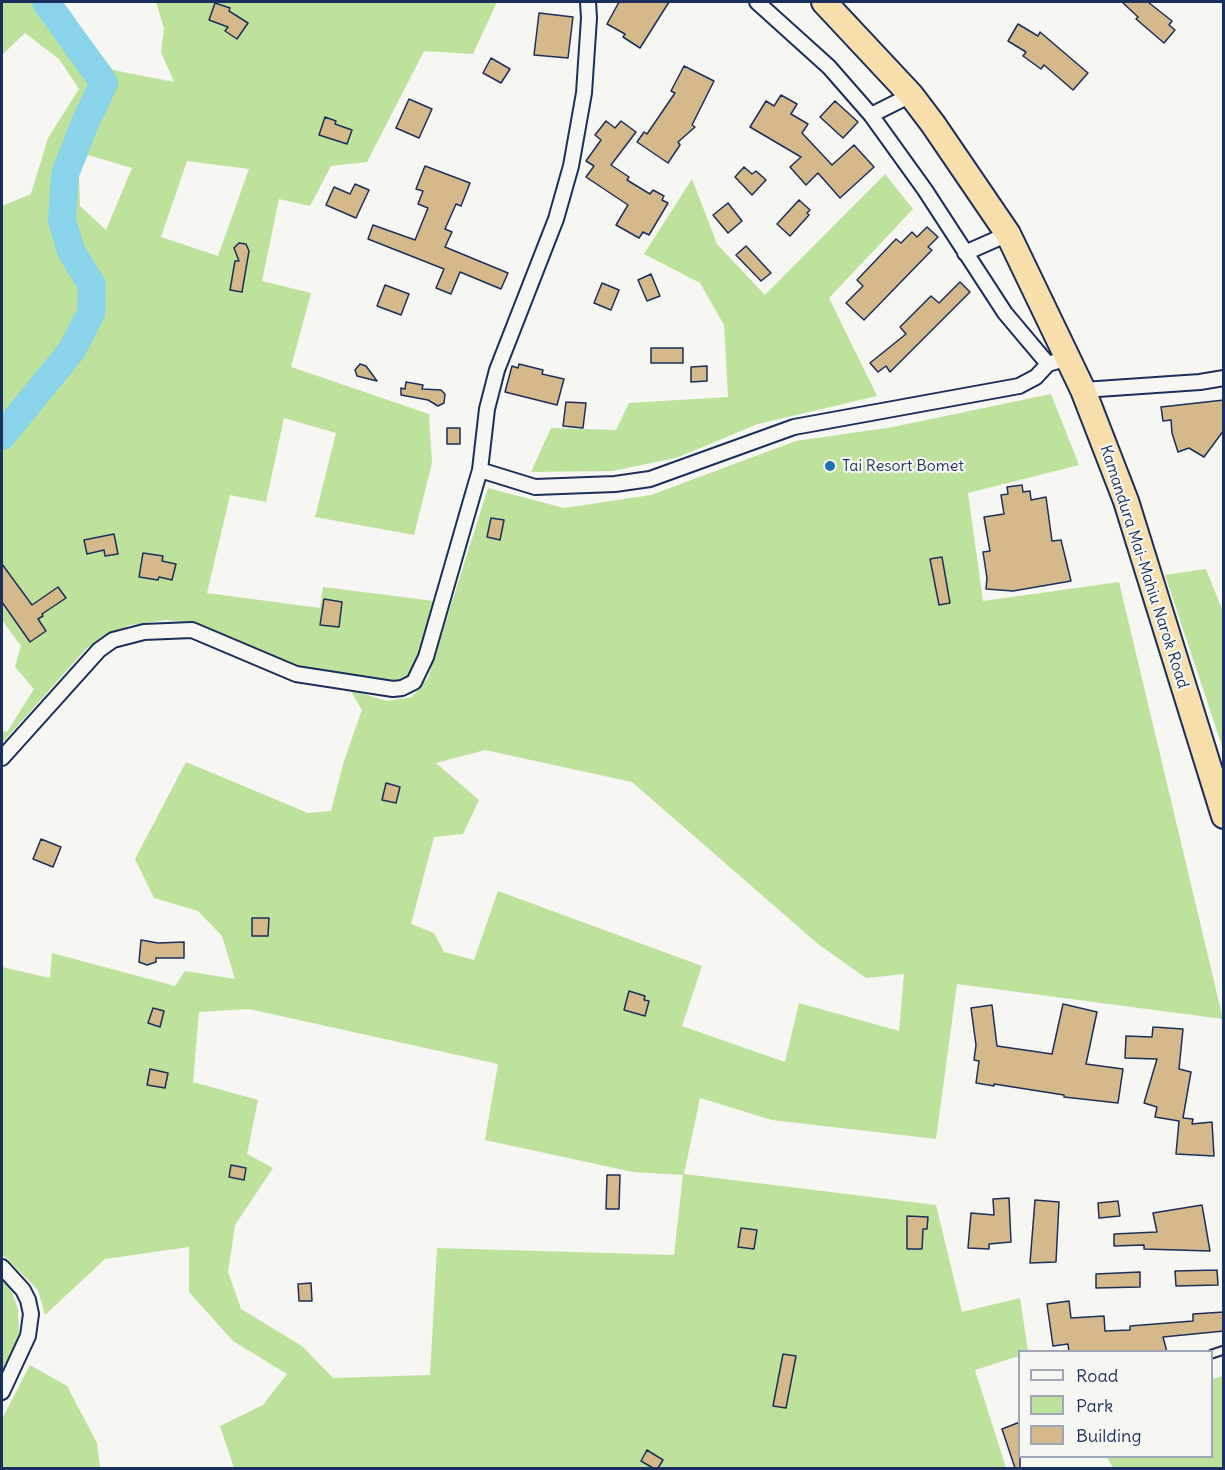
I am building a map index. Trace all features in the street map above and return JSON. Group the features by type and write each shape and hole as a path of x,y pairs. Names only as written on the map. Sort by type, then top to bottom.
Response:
{"highway":[{"name":"Kamandura Mai-Mahiu Narok Road","path":"824,2 910,95 933,124 1008,234 1058,361 1083,390 1126,501 1224,816"}],"street":[{"path":"2,758 99,650 113,640 144,632 192,630 296,674 393,689 402,688 414,681 426,657 480,470 487,409 497,370 556,219 571,166 584,93 588,2"},
{"path":"480,470 535,487 615,484 650,479 794,427 1019,386 1058,361 1005,313 930,198 872,115 829,67 757,2"},
{"path":"872,115 910,95"},
{"path":"965,254 1008,234"},
{"path":"1083,390 1200,382 1224,378"},
{"path":"2,1268 23,1290 31,1314 28,1336 2,1392"}],"green space":[{"path":"2,2 61,2 113,70 174,82 161,52 164,28 156,2 497,2 473,54 424,51 367,162 331,166 310,206 279,199 262,281 311,293 291,367 429,414 432,463 414,535 315,517 336,433 284,418 266,502 230,495 207,593 320,608 323,587 434,601 410,675 392,683 298,670 199,624 167,620 130,625 87,648 2,743 2,731 7,732 34,689 15,667 21,646 2,620 2,206 31,194 48,138 79,89 59,59 25,33 2,55","holes":["88,155 132,168 106,230 80,206 79,175","187,161 249,169 218,256 161,237"]},
{"path":"885,174 913,209 829,298 877,396 758,424 676,458 612,471 531,472 551,428 616,430 629,403 728,397 724,325 700,283 644,254 692,179 717,244 765,295"},
{"path":"1051,394 1079,465 968,493 983,601 1119,582 1223,1019 957,984 936,1139 772,1120 700,1098 684,1174 936,1205 962,1312 1020,1298 1028,1350 1018,1350 1018,1356 975,1370 1006,1468 234,1468 220,1426 263,1405 287,1374 233,1341 189,1292 189,1247 105,1259 45,1315 38,1290 2,1254 2,967 50,978 52,953 175,986 185,971 235,979 222,936 198,911 154,898 135,859 186,762 308,813 331,811 344,761 362,710 350,690 387,701 412,697 428,678 488,488 564,508 651,495 796,441 893,427","holes":["485,750 632,782 818,944 866,978 904,974 899,1031 799,1003 785,1062 682,1026 702,966 498,891 474,960 444,952 434,933 411,924 434,837 463,834 479,800 436,763","249,1009 498,1064 485,1140 633,1172 683,1175 674,1255 437,1248 430,1375 333,1378 302,1346 241,1309 228,1272 235,1225 273,1168 247,1154 258,1100 193,1082 199,1012"]},
{"path":"1206,569 1223,612 1223,749 1165,575"},
{"path":"2,1273 9,1283 18,1309 19,1335 2,1376"},
{"path":"30,1365 67,1386 97,1443 100,1468 2,1468 2,1419"},
{"path":"1223,1376 1223,1468 1113,1468 1108,1458 1213,1458 1213,1379"}],"building":[{"path":"619,2 669,2 640,48 623,37 625,34 607,24"},
{"path":"1122,2 1148,2 1172,21 1169,25 1175,30 1164,43 1136,19 1138,17"},
{"path":"215,3 230,8 229,11 248,23 237,39 225,31 228,27 209,20"},
{"path":"539,13 573,17 568,58 534,55"},
{"path":"1018,24 1038,36 1040,32 1088,73 1073,90 1044,65 1041,69 1023,56 1026,52 1008,41"},
{"path":"491,58 510,69 501,83 483,73"},
{"path":"684,66 714,81 692,125 695,127 678,142 680,145 668,163 637,142 644,132 647,134 675,93 671,91"},
{"path":"781,95 797,104 791,114 808,124 802,133 832,165 854,145 874,167 840,198 818,173 806,185 790,167 801,157 750,127 766,101 774,106"},
{"path":"409,99 432,109 419,138 396,128"},
{"path":"835,101 858,122 843,138 820,117"},
{"path":"325,117 336,121 335,124 352,130 347,144 319,135"},
{"path":"606,121 615,128 621,121 636,132 611,165 629,177 627,180 650,194 653,190 664,196 662,200 668,203 649,235 643,232 639,238 616,225 628,205 586,177 594,166 586,161 601,140 595,135"},
{"path":"425,166 470,183 461,206 456,204 445,229 452,232 445,247 508,273 501,289 460,272 451,294 436,288 444,269 368,239 373,225 415,240 428,208 418,204 423,191 416,189"},
{"path":"744,167 752,174 756,171 766,180 752,195 735,177"},
{"path":"355,184 369,190 356,218 326,205 334,187 350,194"},
{"path":"799,200 810,210 807,213 809,215 790,236 777,224"},
{"path":"728,203 742,221 728,233 713,215"},
{"path":"927,227 938,237 928,247 932,250 864,320 846,303 863,286 857,280 896,239 901,243 912,232 917,237"},
{"path":"239,243 246,244 249,251 242,292 230,290 235,261 239,261 234,248"},
{"path":"746,246 771,273 761,281 736,255"},
{"path":"651,274 660,296 647,301 638,280"},
{"path":"960,282 970,292 890,372 886,366 878,372 870,363 906,334 900,327 931,296 939,303"},
{"path":"602,283 619,290 611,310 594,303"},
{"path":"385,285 409,294 401,315 377,306"},
{"path":"651,348 683,348 683,363 651,363"},
{"path":"360,364 366,366 377,381 357,376 355,370"},
{"path":"519,364 543,370 542,374 564,379 557,405 505,392 512,366 518,368"},
{"path":"707,366 707,381 691,382 691,367"},
{"path":"406,382 423,385 422,389 441,390 445,394 444,403 438,406 428,400 401,395 401,388 405,389"},
{"path":"1224,400 1224,430 1204,457 1189,448 1178,452 1172,433 1171,420 1163,421 1161,407"},
{"path":"566,402 586,403 583,428 563,426"},
{"path":"447,428 460,428 460,444 447,444"},
{"path":"1022,485 1023,492 1030,491 1031,500 1046,497 1052,541 1061,540 1071,581 1013,591 986,589 987,578 983,552 990,551 984,517 1004,514 1001,495 1008,494 1007,487"},
{"path":"491,518 504,520 500,540 487,537"},
{"path":"114,534 118,554 105,556 104,550 87,554 84,540"},
{"path":"143,553 163,556 162,561 176,564 172,580 159,577 158,580 139,577"},
{"path":"942,557 950,603 939,605 930,559"},
{"path":"2,564 32,605 58,587 66,598 42,614 43,616 38,619 46,631 30,642 2,602"},
{"path":"324,599 342,602 339,627 320,625"},
{"path":"386,783 400,787 396,803 382,800"},
{"path":"41,839 61,847 53,867 33,859"},
{"path":"252,918 269,918 268,936 252,936"},
{"path":"141,940 158,943 184,942 184,958 156,958 156,962 147,965 139,962"},
{"path":"629,991 645,996 644,1000 649,1001 645,1016 624,1010"},
{"path":"1063,1004 1097,1012 1086,1064 1123,1069 1118,1103 976,1083 979,1061 974,1060 976,1045 971,1008 992,1005 997,1046 1052,1054"},
{"path":"153,1008 164,1011 160,1027 148,1023"},
{"path":"1153,1027 1183,1029 1179,1069 1191,1072 1183,1118 1193,1119 1192,1124 1212,1122 1214,1156 1176,1154 1179,1121 1155,1117 1157,1107 1144,1103 1157,1059 1125,1058 1126,1036 1152,1037"},
{"path":"150,1069 168,1073 165,1088 147,1085"},
{"path":"231,1165 246,1168 244,1180 229,1177"},
{"path":"607,1175 620,1175 619,1209 606,1209"},
{"path":"1009,1198 1011,1242 989,1244 989,1249 968,1248 971,1213 994,1215 993,1199"},
{"path":"1035,1200 1059,1202 1056,1262 1030,1263"},
{"path":"1118,1201 1120,1216 1099,1218 1098,1203"},
{"path":"1202,1205 1210,1251 1144,1249 1144,1245 1114,1246 1114,1234 1157,1232 1153,1213"},
{"path":"907,1216 928,1217 927,1229 923,1229 922,1249 907,1249"},
{"path":"741,1228 757,1230 754,1249 738,1247"},
{"path":"1217,1270 1218,1285 1176,1286 1175,1271"},
{"path":"1140,1272 1140,1287 1096,1288 1096,1274"},
{"path":"311,1283 312,1301 299,1301 298,1284"},
{"path":"1069,1301 1071,1318 1104,1316 1105,1331 1130,1330 1130,1326 1193,1321 1193,1314 1224,1312 1224,1331 1163,1337 1166,1350 1069,1350 1068,1344 1053,1346 1047,1304"},
{"path":"783,1354 796,1356 786,1408 773,1406"},
{"path":"1018,1423 1020,1468 1015,1468 1002,1429"},
{"path":"647,1450 663,1460 658,1468 653,1468 641,1461"}],"waterway":[{"path":"2,436 72,350 91,313 92,285 71,251 62,220 65,174 104,83 46,2"}],"place":[{"name":"Tai Resort Bomet","path":"830,466"}]}
